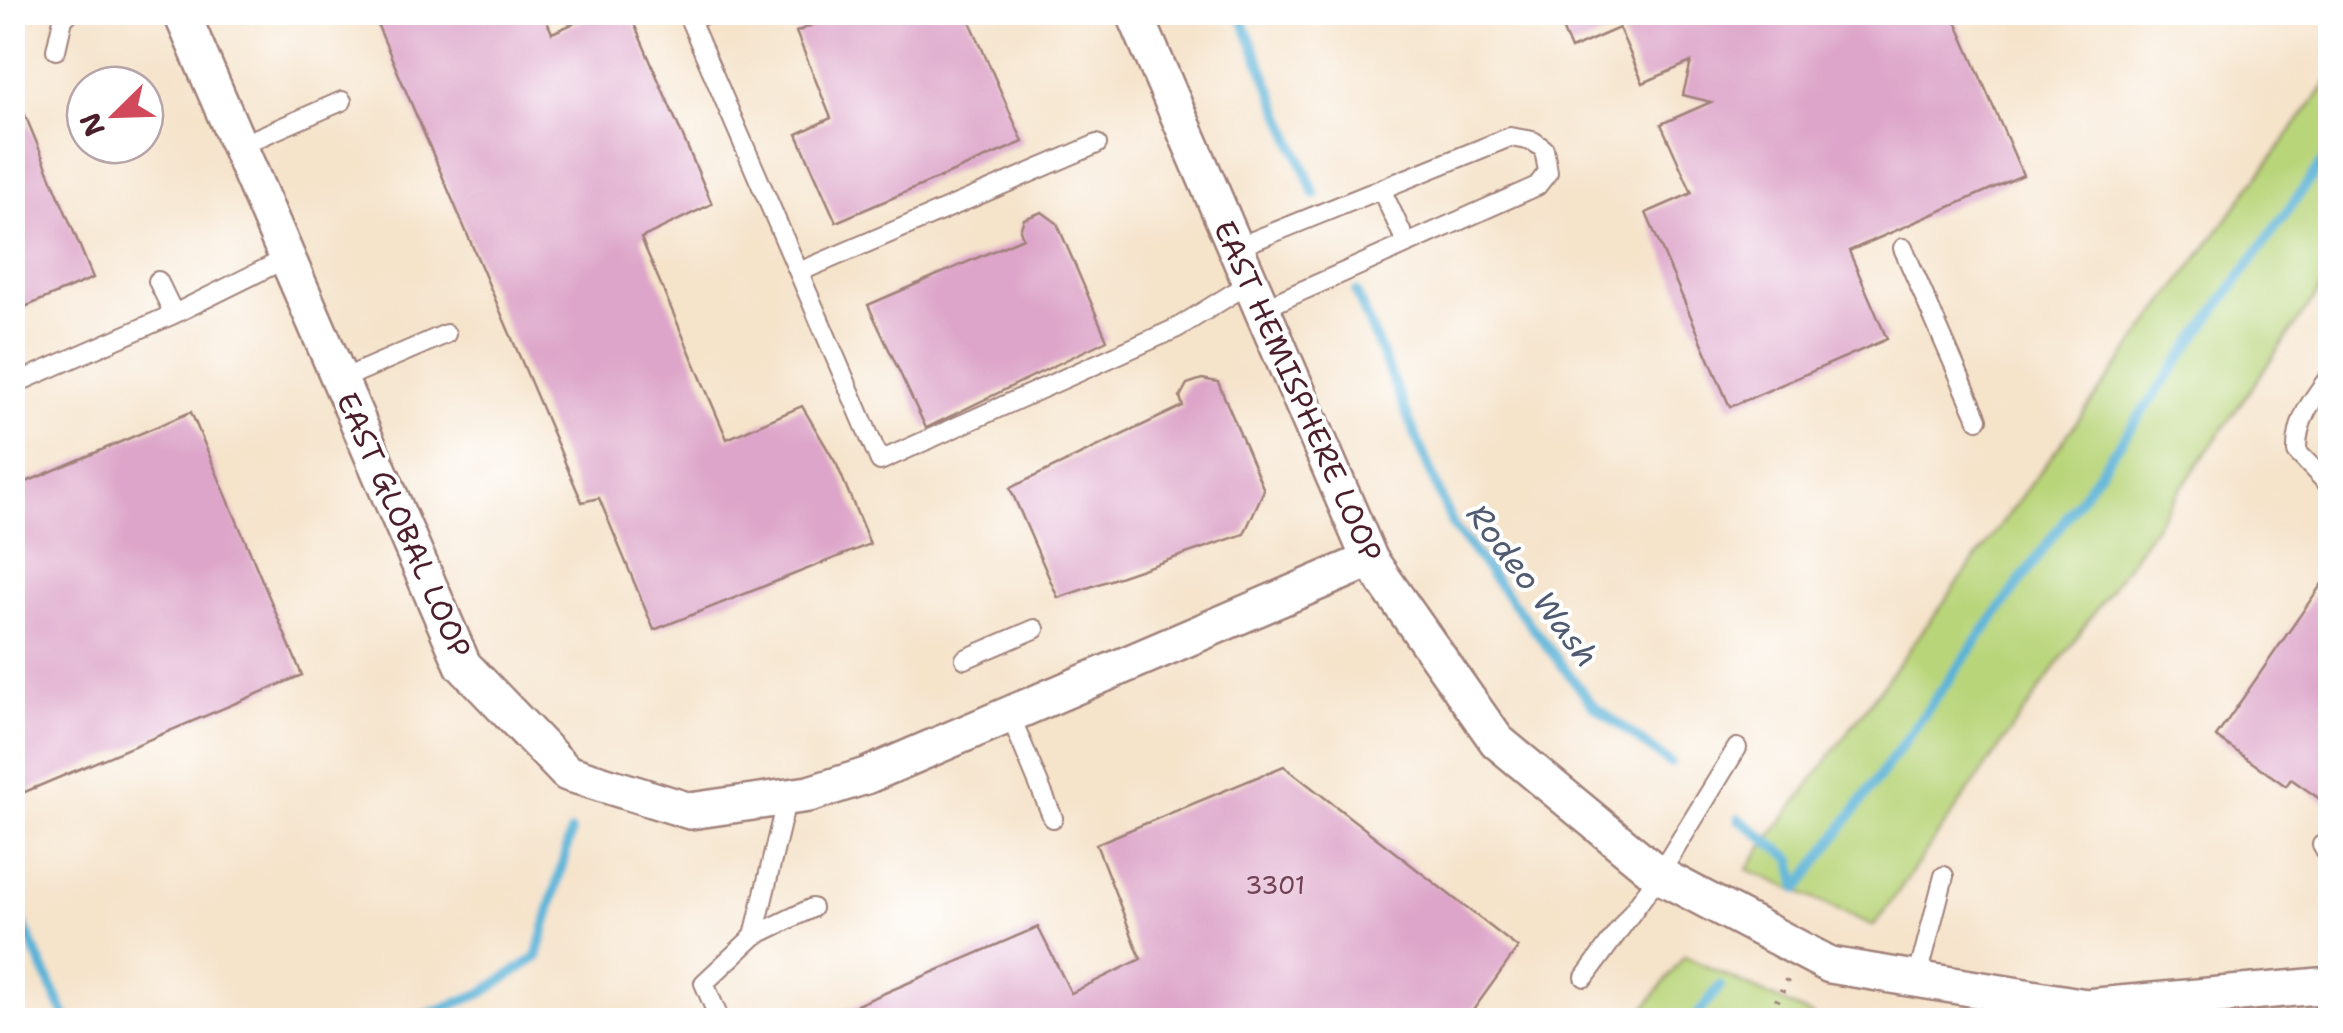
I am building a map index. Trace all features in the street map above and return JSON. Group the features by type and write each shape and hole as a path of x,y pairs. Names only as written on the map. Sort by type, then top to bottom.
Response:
{"street":[{"name":"EAST GLOBAL LOOP","path":"181,12 463,665 567,773 690,811 787,797 866,776 1370,560"},
{"name":"EAST HEMISPHERE LOOP","path":"1134,12 1232,249 1370,560 1496,741 1660,875 1830,965 2086,1008 2330,985"}],"lane":[{"path":"56,50 63,20 70,12"},
{"path":"710,12 688,16 880,461 1176,328 1406,242 1536,186 1548,172 1544,149 1533,141 1510,137 1232,249"},
{"path":"238,146 342,101"},
{"path":"799,272 1096,144"},
{"path":"1382,189 1406,242"},
{"path":"1902,248 1978,419"},
{"path":"14,384 174,314 288,258"},
{"path":"158,281 174,314"},
{"path":"340,380 446,334"},
{"path":"2330,376 2296,432 2297,452 2330,486"},
{"path":"965,658 1035,629"},
{"path":"1010,715 1054,818"},
{"path":"1585,977 1660,875 1737,748"},
{"path":"754,936 787,797"},
{"path":"1917,980 1944,876"},
{"path":"718,1016 704,982 754,936 812,908"}],"path":[{"path":"1780,1020 1774,1007 1801,950"}],"green space":[{"path":"2330,79 2330,276 1874,926 1747,869"},
{"path":"1684,956 1813,1016 1810,1020 1636,1020"}],"building":[{"path":"372,12 543,12 552,33 599,12 629,12 712,204 641,238 727,439 802,406 837,465 870,544 654,630 599,498 582,502"},
{"path":"841,12 966,12 1023,142 836,222 797,134 831,118 796,32"},
{"path":"1555,12 1952,12 2023,175 1849,251 1887,339 1730,407 1646,213 1692,193 1661,124 1711,102 1683,95 1691,62 1643,83 1619,28 1571,49"},
{"path":"13,86 93,278 13,312"},
{"path":"1042,212 1057,223 1107,340 926,428 868,305 1023,238 1020,230 1024,219"},
{"path":"1202,379 1218,382 1264,490 1244,534 1058,598 1010,488 1183,406 1180,397 1187,384"},
{"path":"191,412 302,675 20,794 13,777 13,455 24,483"},
{"path":"2330,572 2330,806 2291,779 2286,786 2216,737"},
{"path":"1284,766 1518,948 1466,1020 822,1020 1038,927 1071,993 1141,959 1096,844"}],"waterway":[{"name":"Rodeo Wash","path":"1239,12 1315,195"},
{"path":"1798,889 2330,152"},
{"name":"Rodeo Wash","path":"1356,292 1453,526 1593,705 1670,763"},
{"name":"Rodeo Wash","path":"1739,819 1792,859 1798,889"},
{"path":"414,1020 482,993 537,957 571,832"},
{"path":"12,900 67,1020"},
{"name":"Rodeo Wash","path":"1694,1020 1720,986"}]}
